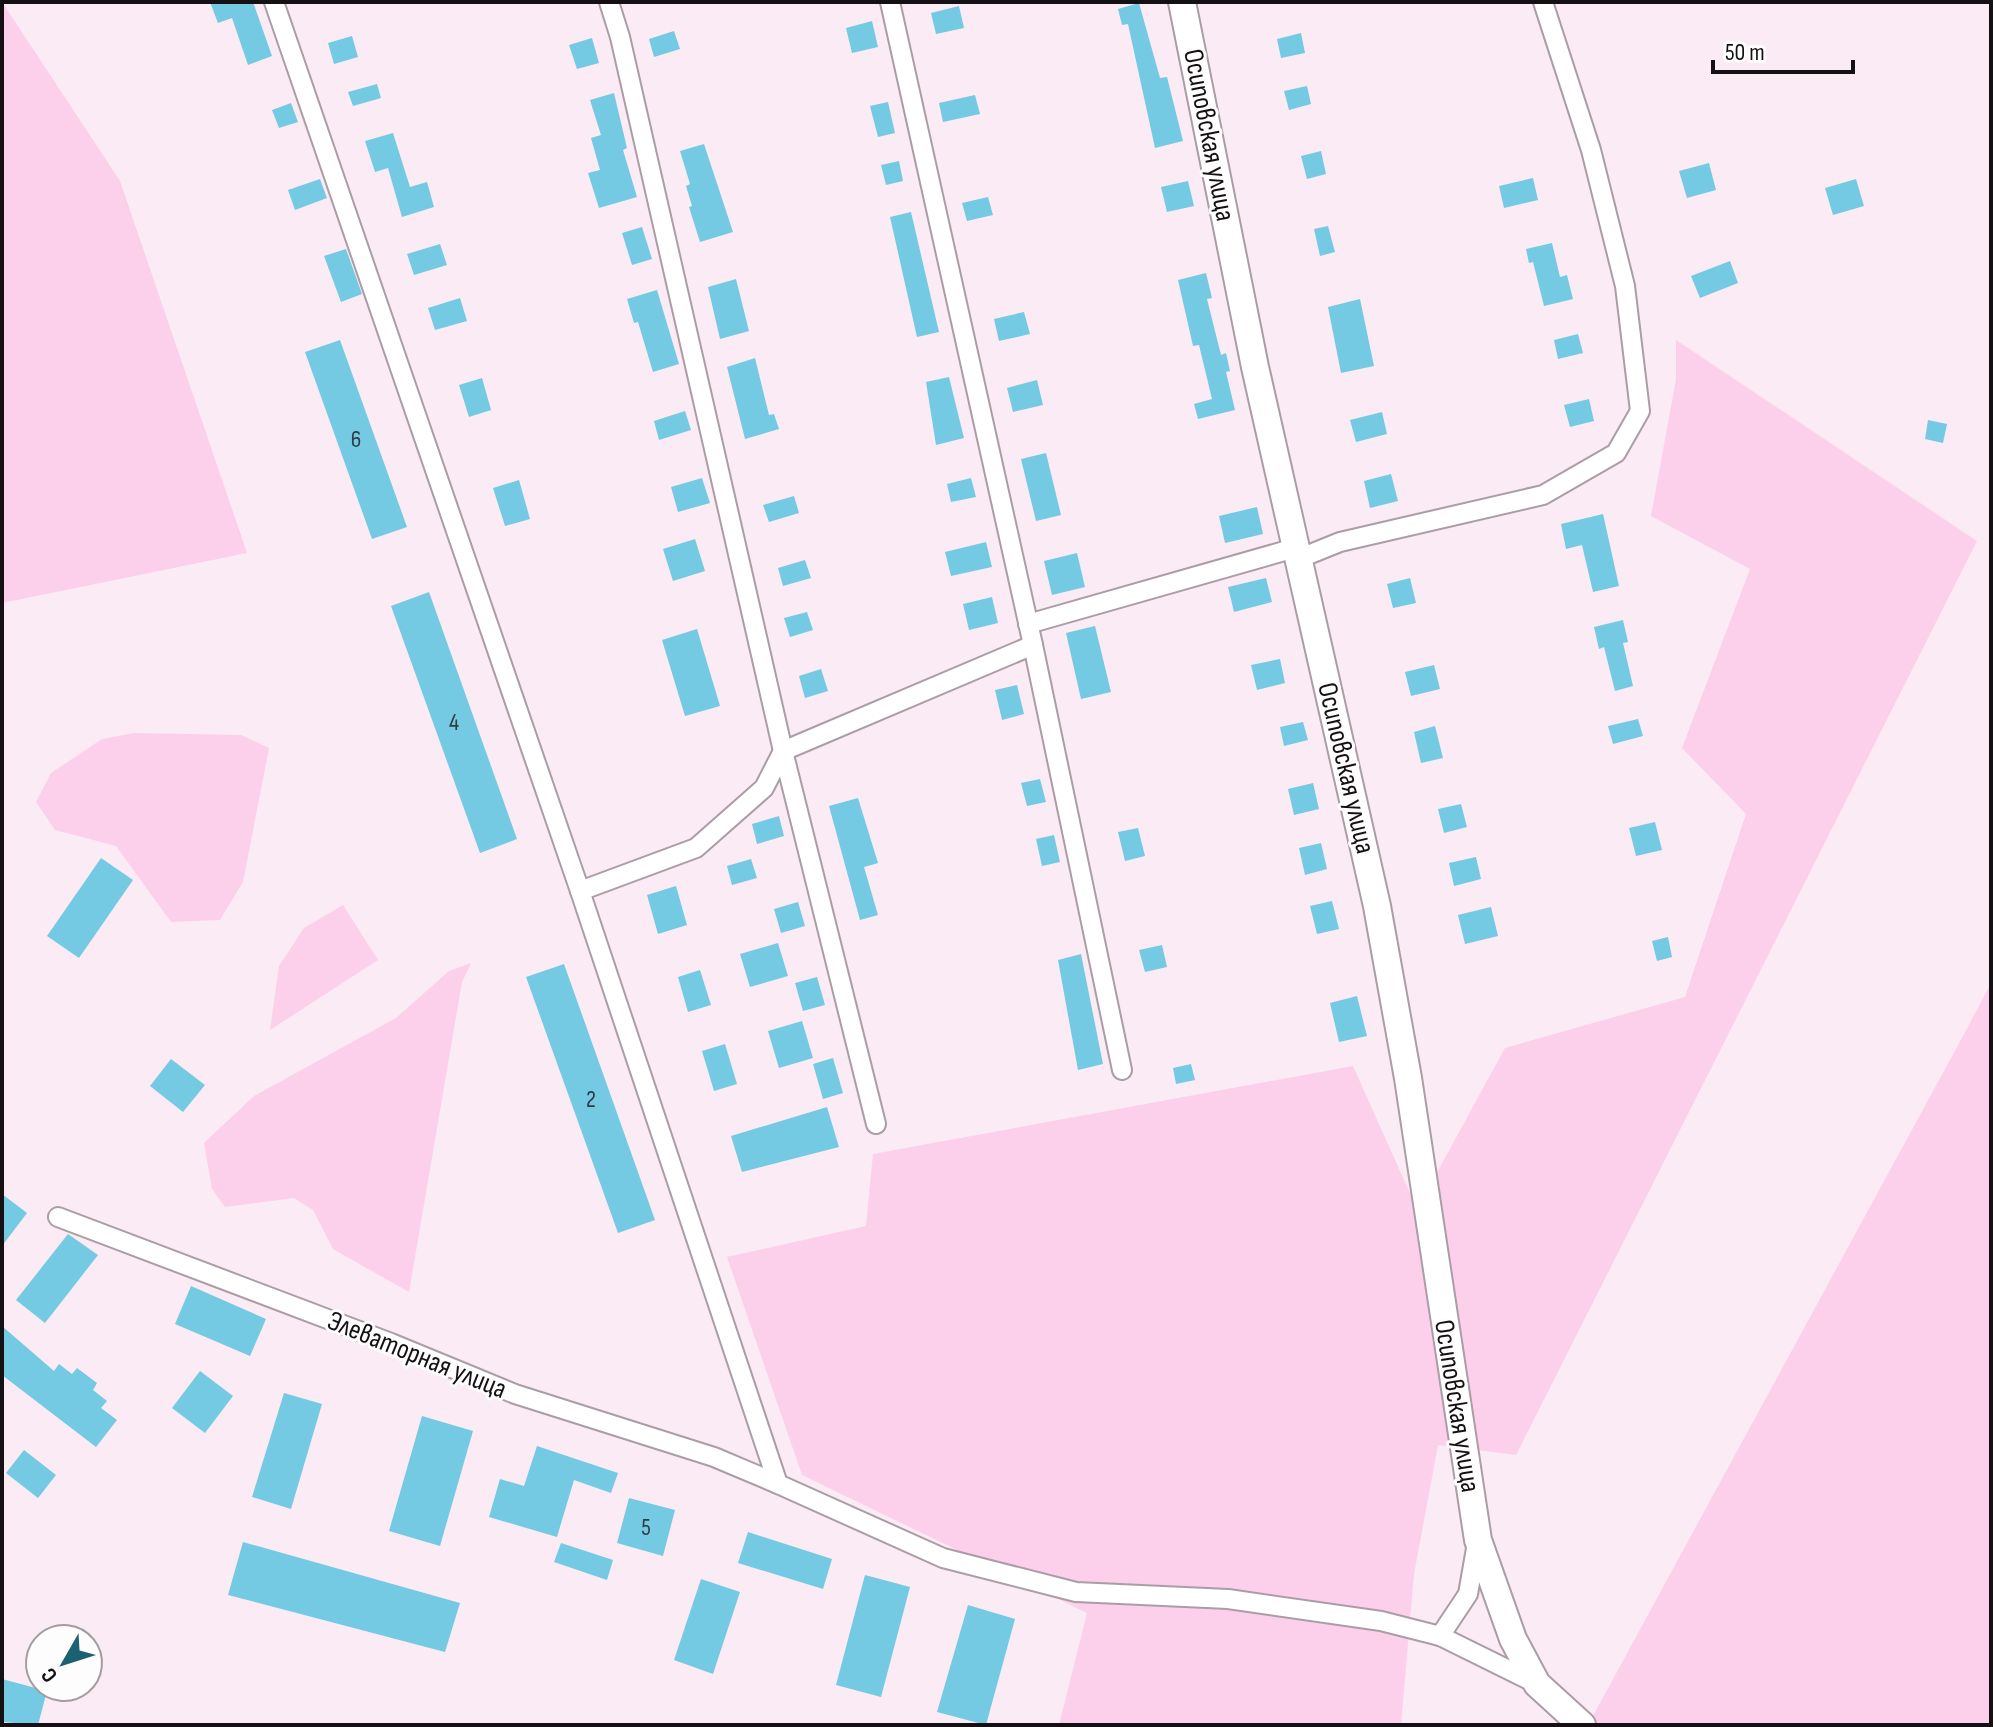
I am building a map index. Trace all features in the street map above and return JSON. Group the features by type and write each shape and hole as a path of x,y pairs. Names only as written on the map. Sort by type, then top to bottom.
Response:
{"street":[{"path":"274,2 580,891 778,1484"},
{"path":"609,2 624,53 783,751 876,1124"},
{"path":"890,2 1033,645 1122,1070"},
{"name":"Осиповская улица","path":"1182,2 1255,367 1377,906 1408,1078 1478,1540"},
{"path":"1028,624 1340,542 1543,495 1616,453 1640,411 1625,286 1591,150 1543,2"},
{"path":"580,891 696,848 764,788 783,751 1033,645"},
{"name":"Элеваторная улица","path":"58,1217 391,1343 515,1394 714,1457 943,1558 1076,1592 1228,1599 1381,1621 1440,1636 1537,1684"},
{"path":"1440,1636 1468,1594 1478,1540"},
{"path":"1478,1540 1513,1639 1537,1684 1582,1725"}],"shaded area":[{"path":"2,2 120,181 247,553 2,603"},
{"path":"1676,340 1977,541 1516,1455 1438,1445 1414,1574 1401,1725 1059,1725 1087,1613 802,1475 727,1257 866,1226 873,1154 1353,1066 1417,1209 1505,1048 1685,997 1746,814 1682,748 1750,569 1651,516 1676,379"},
{"path":"134,733 241,735 269,748 243,882 220,920 171,922 116,846 55,830 36,802 51,773 102,739"},
{"path":"343,905 378,960 270,1030 279,966 304,928"},
{"path":"471,963 462,982 409,1292 333,1249 313,1210 294,1198 225,1207 212,1189 204,1143 254,1096 396,1018 449,971"},
{"path":"1991,983 1991,1725 1588,1725 1963,1036"}],"building":[{"path":"210,2 253,2 272,56 248,65 232,18 218,23"},
{"path":"1139,3 1160,78 1167,77 1183,141 1155,148 1128,24 1122,25 1118,9"},
{"path":"959,6 964,28 936,34 931,13"},
{"path":"872,21 878,47 852,53 846,28"},
{"path":"674,31 680,49 654,57 649,39"},
{"path":"1301,33 1305,53 1281,58 1277,39"},
{"path":"352,36 358,57 334,64 328,43"},
{"path":"592,38 599,63 577,69 569,45"},
{"path":"377,84 381,98 353,106 348,92"},
{"path":"1307,86 1311,104 1289,110 1284,91"},
{"path":"614,93 627,148 623,150 637,197 599,208 588,173 600,170 591,138 601,135 590,100"},
{"path":"975,95 980,114 943,122 939,103"},
{"path":"888,102 895,133 878,137 870,106"},
{"path":"291,103 298,122 279,128 272,110"},
{"path":"393,133 410,187 427,182 434,207 402,217 388,168 375,172 365,141"},
{"path":"704,144 733,232 700,242 689,207 692,206 686,186 690,184 680,151"},
{"path":"1321,151 1326,174 1307,179 1301,156"},
{"path":"899,161 903,181 886,185 881,165"},
{"path":"1709,163 1716,190 1687,198 1679,171"},
{"path":"1533,178 1538,200 1504,208 1499,186"},
{"path":"320,179 327,198 295,210 288,190"},
{"path":"1856,179 1864,206 1833,215 1825,188"},
{"path":"1188,181 1194,206 1167,212 1161,187"},
{"path":"988,197 993,215 967,221 962,203"},
{"path":"911,212 939,332 917,337 890,217"},
{"path":"1328,226 1335,252 1320,256 1314,229"},
{"path":"642,227 652,259 632,265 622,233"},
{"path":"1552,243 1560,277 1567,275 1573,299 1544,306 1533,262 1529,263 1526,249"},
{"path":"440,244 447,265 414,275 407,254"},
{"path":"346,249 362,294 341,302 324,256"},
{"path":"1730,261 1738,283 1700,298 1691,276"},
{"path":"1206,273 1212,298 1207,299 1221,355 1226,353 1230,371 1226,372 1235,410 1198,419 1194,404 1212,399 1199,345 1193,346 1178,280"},
{"path":"736,279 749,331 720,339 708,287"},
{"path":"657,290 679,364 653,372 638,322 634,323 627,299"},
{"path":"460,298 467,321 435,330 428,308"},
{"path":"1360,299 1374,366 1341,373 1328,307"},
{"path":"1024,312 1030,334 999,341 994,319"},
{"path":"1578,334 1583,353 1558,359 1554,340"},
{"path":"340,340 407,527 372,539 305,352"},
{"path":"755,358 769,415 774,414 779,429 745,439 727,367"},
{"path":"949,377 964,438 936,445 926,382"},
{"path":"482,378 491,410 469,417 459,385"},
{"path":"1037,380 1043,405 1013,412 1007,388"},
{"path":"1589,399 1594,421 1570,427 1564,405"},
{"path":"685,411 691,430 659,440 654,421"},
{"path":"1382,412 1387,434 1356,442 1350,420"},
{"path":"1928,420 1947,424 1943,443 1925,439"},
{"path":"1046,453 1061,515 1036,521 1021,459"},
{"path":"1391,474 1398,501 1370,508 1364,481"},
{"path":"702,478 710,503 678,512 671,487"},
{"path":"971,478 976,497 951,502 947,484"},
{"path":"519,480 530,519 505,526 493,488"},
{"path":"794,496 799,513 769,522 763,505"},
{"path":"1257,507 1263,534 1225,543 1219,516"},
{"path":"1603,514 1619,586 1593,592 1582,545 1566,549 1561,524"},
{"path":"695,539 705,571 673,581 663,549"},
{"path":"986,542 992,567 951,576 945,552"},
{"path":"1077,553 1085,587 1052,595 1044,561"},
{"path":"805,560 811,578 783,586 778,568"},
{"path":"1266,578 1272,602 1234,612 1228,587"},
{"path":"1410,578 1416,603 1393,608 1387,584"},
{"path":"429,592 517,839 480,853 391,606"},
{"path":"992,597 998,623 969,630 963,604"},
{"path":"807,612 813,630 790,637 784,618"},
{"path":"1623,620 1628,642 1623,643 1633,686 1615,691 1604,647 1599,649 1594,627"},
{"path":"1095,626 1111,692 1081,699 1066,633"},
{"path":"697,629 720,706 685,716 662,640"},
{"path":"1280,659 1285,683 1257,690 1251,665"},
{"path":"1434,665 1440,689 1411,696 1405,672"},
{"path":"821,669 828,691 805,698 799,676"},
{"path":"1017,685 1024,714 1002,720 995,690"},
{"path":"1638,719 1643,736 1613,744 1608,726"},
{"path":"1303,722 1308,740 1284,746 1280,727"},
{"path":"1435,726 1443,758 1421,763 1414,732"},
{"path":"1040,779 1046,802 1027,806 1021,783"},
{"path":"1313,783 1319,809 1294,815 1288,789"},
{"path":"858,798 878,863 864,867 878,915 860,920 829,806"},
{"path":"1461,804 1467,827 1444,833 1438,809"},
{"path":"779,816 784,836 757,844 752,824"},
{"path":"1655,822 1662,850 1636,856 1629,828"},
{"path":"1138,828 1145,856 1125,861 1118,832"},
{"path":"1054,835 1060,862 1042,866 1036,839"},
{"path":"1321,843 1327,869 1305,875 1299,848"},
{"path":"1476,857 1481,879 1454,886 1449,863"},
{"path":"101,858 133,880 79,958 47,936"},
{"path":"751,859 757,878 732,885 727,866"},
{"path":"676,886 687,925 658,934 647,895"},
{"path":"1332,901 1339,929 1317,934 1310,906"},
{"path":"798,902 805,926 781,933 774,909"},
{"path":"1491,907 1498,936 1465,944 1458,915"},
{"path":"1668,937 1672,957 1657,961 1652,941"},
{"path":"778,943 788,976 750,987 740,954"},
{"path":"1162,945 1167,967 1145,972 1139,950"},
{"path":"1081,954 1103,1064 1078,1070 1058,960"},
{"path":"564,964 655,1220 618,1233 526,977"},
{"path":"700,970 711,1005 688,1012 678,977"},
{"path":"817,977 825,1005 803,1011 795,983"},
{"path":"1357,996 1367,1036 1339,1042 1330,1003"},
{"path":"802,1021 813,1058 779,1068 768,1031"},
{"path":"725,1044 737,1084 714,1091 702,1051"},
{"path":"833,1058 843,1093 823,1099 813,1064"},
{"path":"171,1059 205,1085 183,1112 150,1086"},
{"path":"1191,1064 1195,1080 1176,1084 1173,1068"},
{"path":"827,1107 839,1147 742,1172 731,1136"},
{"path":"2,1194 27,1213 2,1246"},
{"path":"68,1234 98,1255 45,1323 16,1300"},
{"path":"191,1286 266,1319 250,1356 175,1324"},
{"path":"2,1326 54,1371 59,1364 72,1374 77,1368 97,1383 93,1390 107,1401 101,1408 117,1420 96,1447 2,1375"},
{"path":"200,1371 233,1396 205,1433 172,1408"},
{"path":"284,1393 322,1404 291,1509 252,1497"},
{"path":"422,1416 473,1431 440,1546 389,1531"},
{"path":"537,1446 618,1473 611,1493 574,1480 557,1537 489,1517 500,1479 524,1486"},
{"path":"24,1450 56,1475 38,1498 6,1473"},
{"path":"629,1498 675,1510 663,1556 617,1543"},
{"path":"748,1532 832,1559 823,1589 738,1563"},
{"path":"243,1542 460,1603 445,1652 228,1595"},
{"path":"561,1543 613,1560 607,1580 554,1562"},
{"path":"865,1575 910,1587 881,1697 836,1685"},
{"path":"701,1579 740,1592 713,1674 674,1660"},
{"path":"968,1605 1015,1619 986,1725 937,1712"},
{"path":"2,1679 24,1685 24,1703 44,1703 38,1725 2,1722"}]}
